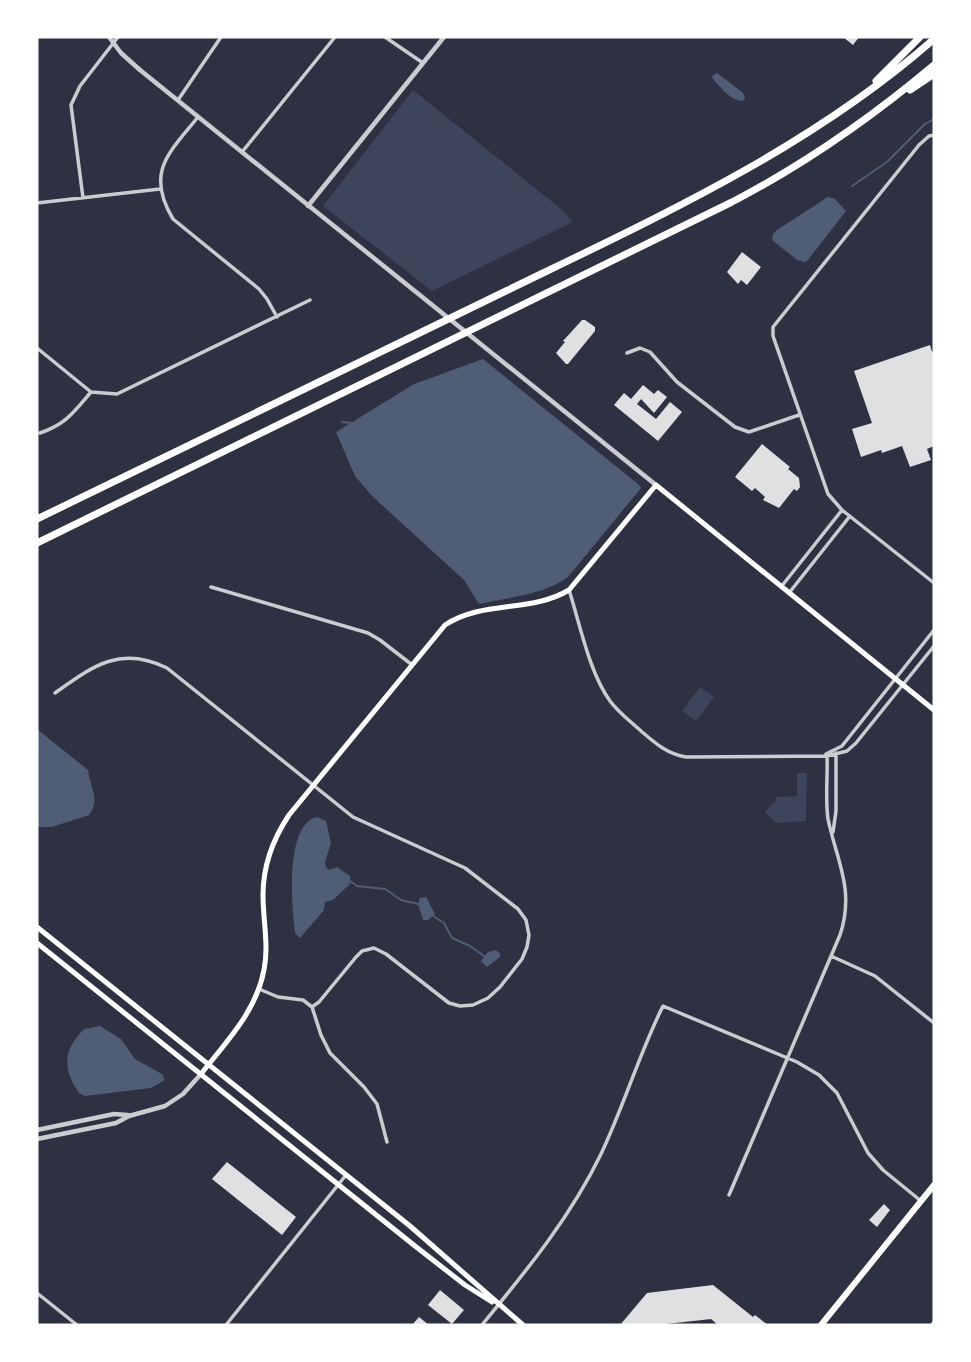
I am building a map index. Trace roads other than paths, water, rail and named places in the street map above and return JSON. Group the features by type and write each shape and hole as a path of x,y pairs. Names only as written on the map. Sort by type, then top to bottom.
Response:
{"highway":[{"path":"847,107 920,37"},
{"path":"37,519 628,232 746,171 847,107 894,73 934,39"},
{"path":"852,130 934,65"},
{"path":"37,543 733,202 786,173 934,74"}],"main road":[{"path":"201,1074 245,1019 259,989 265,968 267,941 264,881 271,850 282,825 313,784 445,625 477,611 542,601 569,590 656,485 934,710"},
{"path":"37,928 346,1175 523,1325"},
{"path":"37,943 465,1285 498,1305"},
{"path":"821,1325 934,1185"}],"street":[{"path":"109,37 129,60 177,100 656,485"},
{"path":"83,198 71,105 80,86 118,37"},
{"path":"177,100 221,37"},
{"path":"242,152 335,37"},
{"path":"385,37 423,63"},
{"path":"309,206 444,37"},
{"path":"198,117 162,167 160,189 164,205 173,219 258,289 277,317"},
{"path":"934,135 919,145 772,327 799,415 828,494 842,510 934,583"},
{"path":"37,202 160,189"},
{"path":"37,348 91,392 108,395 126,391 310,300"},
{"path":"627,353 640,348 650,352 677,382 743,431 749,432 799,415"},
{"path":"40,433 59,427 67,421 91,392"},
{"path":"781,587 842,510"},
{"path":"789,593 850,516"},
{"path":"211,587 368,633 411,664"},
{"path":"569,590 594,667 608,698 623,716 663,750 678,756 821,756 836,753 856,743 934,646"},
{"path":"832,834 836,811 836,753 934,630"},
{"path":"55,693 93,667 109,660 140,658 155,662 175,674 365,824 450,860 477,876 517,909 526,920 529,936 522,959 497,991 478,1003 460,1006 449,1003 386,954 374,948 359,953 312,1007"},
{"path":"729,1195 844,924 847,897 828,812 827,755"},
{"path":"831,956 875,976 934,1024"},
{"path":"259,989 278,997 303,1000 312,1007 330,1053 377,1104 387,1142"},
{"path":"482,1325 548,1243 579,1196 601,1154 663,1006 788,1058 819,1075 842,1100 868,1153 883,1170 921,1201"},
{"path":"37,1139 116,1123 129,1116 171,1103 201,1074"},
{"path":"37,1130 114,1114 129,1116"},
{"path":"226,1325 346,1175"},
{"path":"37,1293 77,1325"}],"waterway":[{"path":"852,186 887,162 925,124 934,119"},
{"path":"342,422 352,423"},
{"path":"350,881 357,886 385,889 401,900 418,904"},
{"path":"433,916 444,923 452,938 484,956"}]}
